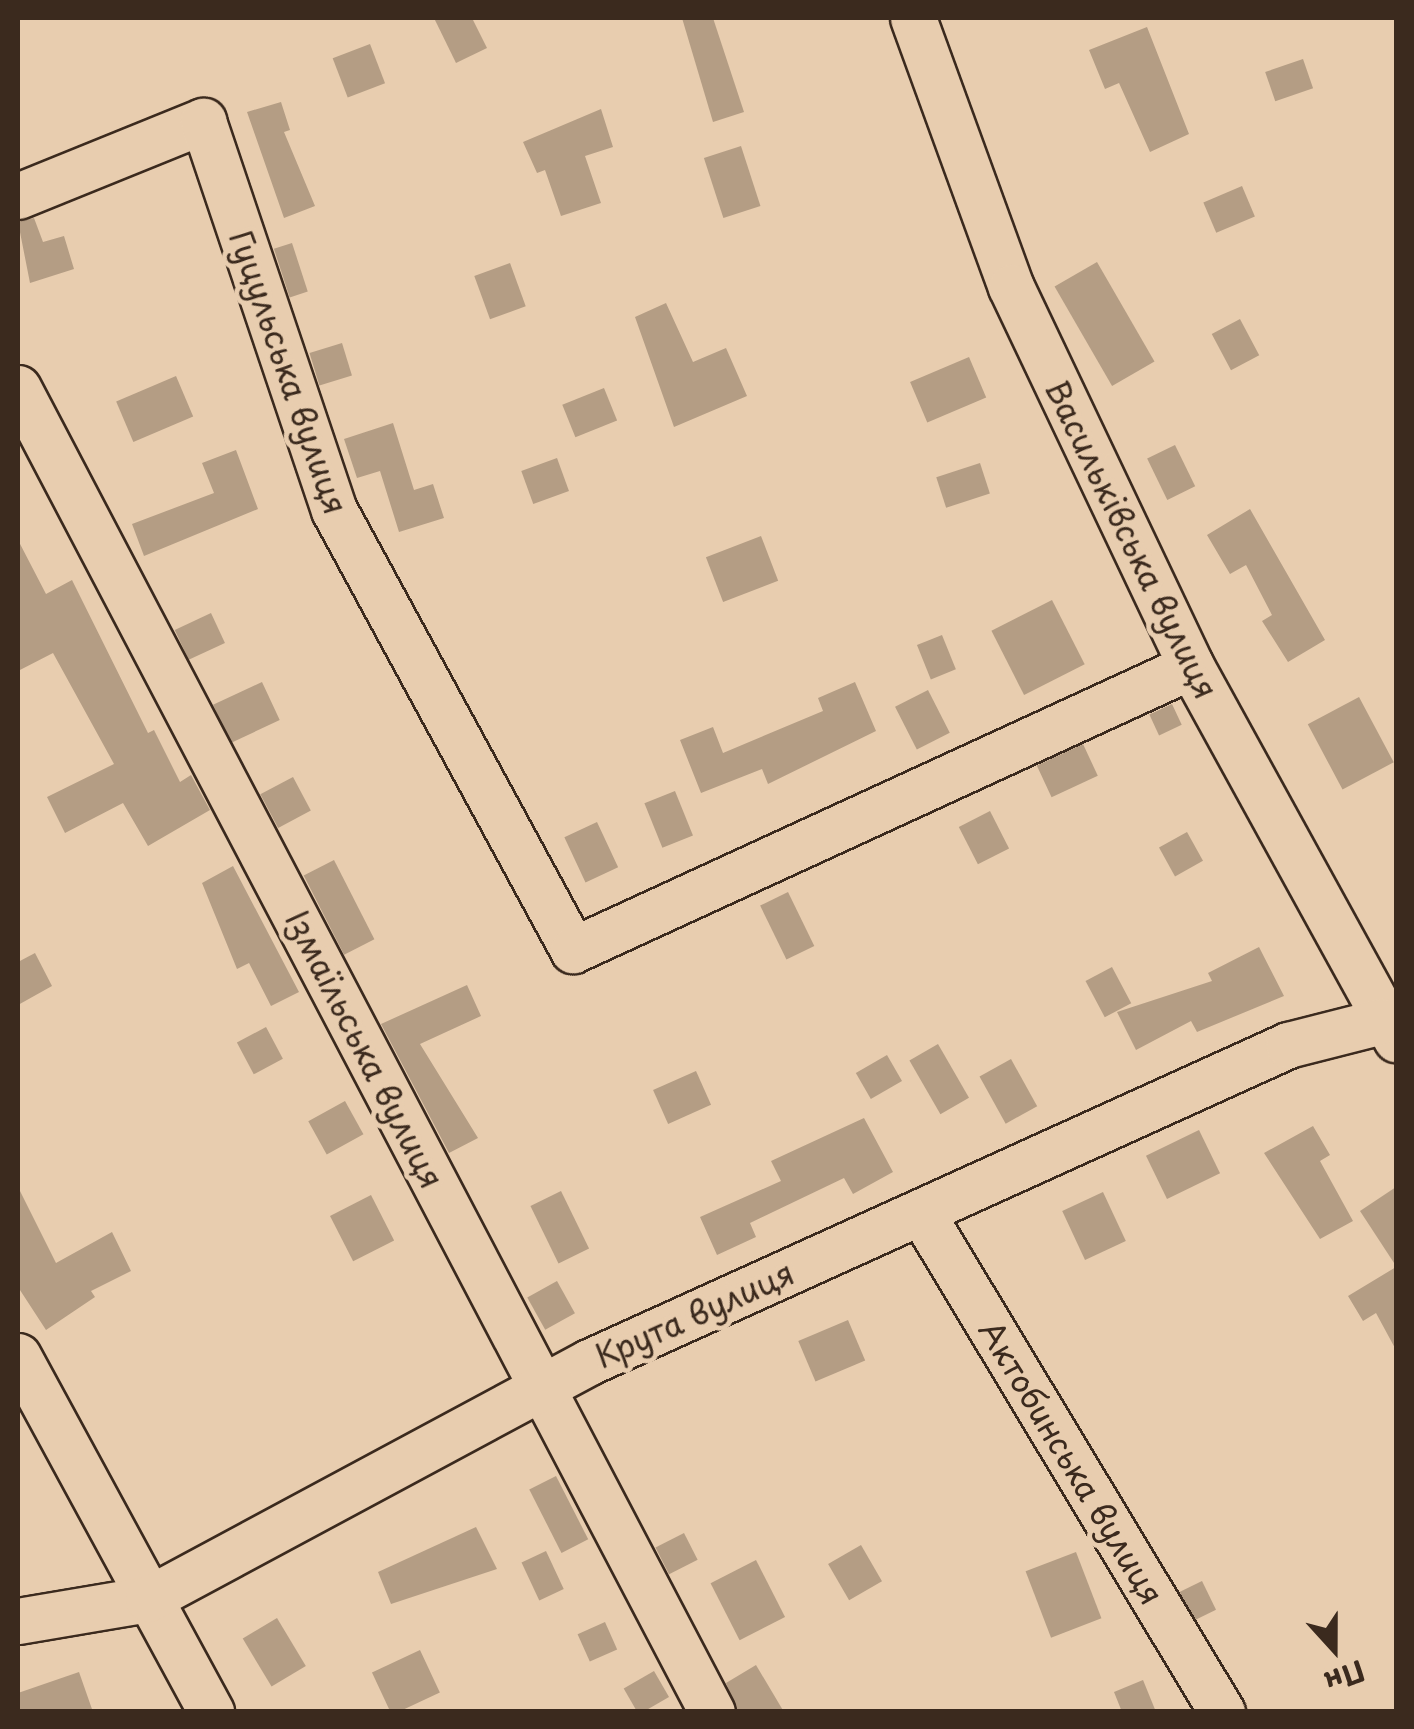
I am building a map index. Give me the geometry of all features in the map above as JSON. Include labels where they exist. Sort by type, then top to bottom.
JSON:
[{"type":"street","name":"Васильківська вулиця","points":[[914,18],[1011,286],[1191,666],[1389,1030]]},
{"type":"street","name":"Гуцульська вулиця","points":[[18,196],[203,121],[334,510],[573,950],[1191,666]]},
{"type":"street","name":"Ізмаїльська вулиця","points":[[18,388],[537,1389],[712,1712]]},
{"type":"street","name":"Крута вулиця","points":[[18,1621],[148,1599],[537,1389],[921,1212],[1288,1045],[1389,1030]]},
{"type":"street","name":"Актобинська вулиця","points":[[921,1212],[1222,1712]]},
{"type":"street","points":[[18,1356],[211,1712]]},
{"type":"building","points":[[434,18],[472,18],[487,48],[456,63]]},
{"type":"building","points":[[682,18],[713,18],[744,112],[713,122]]},
{"type":"building","points":[[1147,27],[1189,134],[1150,152],[1119,83],[1105,89],[1089,50]]},
{"type":"building","points":[[370,44],[385,83],[348,98],[333,58]]},
{"type":"building","points":[[1303,59],[1313,88],[1275,101],[1265,72]]},
{"type":"building","points":[[281,102],[290,130],[284,132],[315,206],[284,218],[247,112]]},
{"type":"building","points":[[601,109],[613,147],[585,156],[601,203],[561,216],[545,170],[537,173],[523,142]]},
{"type":"building","points":[[741,146],[760,206],[723,218],[704,158]]},
{"type":"building","points":[[1242,186],[1255,216],[1216,233],[1203,202]]},
{"type":"building","points":[[34,218],[43,242],[64,236],[74,269],[30,283],[18,222]]},
{"type":"building","points":[[292,243],[308,292],[290,297],[274,249]]},
{"type":"building","points":[[1097,262],[1154,362],[1112,386],[1055,287]]},
{"type":"building","points":[[510,263],[526,306],[490,319],[474,276]]},
{"type":"building","points":[[666,303],[693,362],[726,348],[747,396],[674,427],[635,317]]},
{"type":"building","points":[[1240,319],[1259,355],[1231,370],[1212,334]]},
{"type":"building","points":[[342,343],[352,376],[319,385],[309,353]]},
{"type":"building","points":[[969,357],[986,398],[927,423],[910,382]]},
{"type":"building","points":[[176,376],[193,417],[133,442],[116,401]]},
{"type":"building","points":[[604,388],[617,420],[575,437],[562,405]]},
{"type":"building","points":[[393,423],[414,490],[433,484],[444,518],[399,532],[380,471],[357,478],[344,439]]},
{"type":"building","points":[[1175,445],[1195,486],[1167,500],[1147,459]]},
{"type":"building","points":[[236,450],[258,509],[144,556],[132,524],[214,493],[202,463]]},
{"type":"building","points":[[557,458],[569,491],[533,504],[521,471]]},
{"type":"building","points":[[980,463],[990,493],[946,508],[936,477]]},
{"type":"building","points":[[1250,509],[1325,640],[1288,662],[1262,621],[1272,615],[1246,565],[1230,574],[1207,535]]},
{"type":"building","points":[[761,536],[778,581],[723,602],[706,557]]},
{"type":"building","points":[[18,540],[46,594],[72,580],[148,733],[154,730],[180,782],[191,775],[210,810],[148,846],[123,803],[65,833],[47,797],[114,764],[53,653],[18,671]]},
{"type":"building","points":[[1052,600],[1085,664],[1024,695],[991,631]]},
{"type":"building","points":[[211,613],[225,643],[189,660],[175,630]]},
{"type":"building","points":[[942,635],[956,669],[931,679],[917,645]]},
{"type":"building","points":[[262,682],[280,720],[231,743],[213,705]]},
{"type":"building","points":[[855,682],[876,731],[768,784],[762,769],[701,793],[680,740],[713,727],[723,753],[823,711],[818,698]]},
{"type":"building","points":[[928,690],[950,733],[917,750],[895,707]]},
{"type":"building","points":[[1359,697],[1394,762],[1343,790],[1308,724]]},
{"type":"building","points":[[1172,704],[1182,725],[1159,735],[1149,715]]},
{"type":"building","points":[[1083,744],[1098,776],[1052,797],[1037,766]]},
{"type":"building","points":[[293,777],[311,811],[278,828],[260,794]]},
{"type":"building","points":[[675,791],[693,836],[662,848],[644,803]]},
{"type":"building","points":[[990,811],[1009,848],[978,864],[959,827]]},
{"type":"building","points":[[597,822],[618,867],[586,883],[564,837]]},
{"type":"building","points":[[1187,832],[1203,861],[1175,876],[1159,848]]},
{"type":"building","points":[[334,860],[374,939],[344,955],[304,875]]},
{"type":"building","points":[[233,866],[299,992],[271,1006],[249,963],[237,969],[202,883]]},
{"type":"building","points":[[788,892],[814,946],[786,960],[760,906]]},
{"type":"building","points":[[1259,947],[1284,996],[1197,1032],[1191,1021],[1136,1050],[1117,1012],[1212,981],[1208,973]]},
{"type":"building","points":[[35,953],[52,986],[18,1005],[18,962]]},
{"type":"building","points":[[1112,967],[1131,1003],[1105,1017],[1086,981]]},
{"type":"building","points":[[467,985],[481,1016],[420,1044],[478,1138],[449,1153],[381,1024]]},
{"type":"building","points":[[266,1027],[283,1059],[254,1074],[237,1042]]},
{"type":"building","points":[[938,1044],[969,1098],[940,1114],[909,1060]]},
{"type":"building","points":[[887,1055],[902,1081],[871,1099],[856,1073]]},
{"type":"building","points":[[1011,1059],[1037,1106],[1006,1124],[980,1076]]},
{"type":"building","points":[[696,1071],[711,1105],[668,1124],[653,1090]]},
{"type":"building","points":[[345,1101],[363,1134],[327,1155],[308,1121]]},
{"type":"building","points":[[864,1118],[893,1172],[853,1194],[844,1178],[750,1223],[756,1237],[717,1255],[700,1217],[781,1181],[771,1161]]},
{"type":"building","points":[[1313,1126],[1330,1155],[1320,1161],[1353,1221],[1320,1239],[1264,1153]]},
{"type":"building","points":[[1199,1130],[1220,1173],[1167,1199],[1146,1156]]},
{"type":"building","points":[[18,1187],[56,1263],[112,1232],[131,1271],[91,1291],[95,1297],[46,1330],[18,1287]]},
{"type":"building","points":[[1396,1187],[1396,1266],[1360,1211]]},
{"type":"building","points":[[561,1191],[589,1249],[558,1263],[530,1206]]},
{"type":"building","points":[[1103,1192],[1126,1241],[1085,1260],[1062,1211]]},
{"type":"building","points":[[371,1195],[394,1240],[353,1261],[330,1216]]},
{"type":"building","points":[[1396,1267],[1396,1350],[1376,1313],[1363,1321],[1348,1296]]},
{"type":"building","points":[[557,1281],[575,1313],[545,1330],[527,1297]]},
{"type":"building","points":[[848,1320],[865,1361],[815,1382],[798,1341]]},
{"type":"building","points":[[556,1476],[588,1539],[562,1553],[529,1490]]},
{"type":"building","points":[[476,1527],[497,1569],[391,1604],[378,1572]]},
{"type":"building","points":[[684,1533],[698,1560],[669,1574],[655,1548]]},
{"type":"building","points":[[861,1545],[882,1581],[849,1600],[828,1564]]},
{"type":"building","points":[[546,1551],[564,1589],[539,1600],[522,1562]]},
{"type":"building","points":[[1076,1552],[1101,1618],[1051,1638],[1026,1571]]},
{"type":"building","points":[[756,1560],[785,1617],[740,1640],[711,1583]]},
{"type":"building","points":[[1202,1581],[1216,1610],[1194,1621],[1180,1592]]},
{"type":"building","points":[[277,1618],[306,1666],[272,1687],[243,1639]]},
{"type":"building","points":[[605,1622],[617,1649],[590,1662],[578,1634]]},
{"type":"building","points":[[420,1650],[440,1693],[390,1712],[372,1672]]},
{"type":"building","points":[[756,1665],[784,1712],[738,1712],[726,1683]]},
{"type":"building","points":[[654,1671],[669,1697],[637,1712],[624,1688]]},
{"type":"building","points":[[79,1672],[93,1712],[18,1712],[18,1693]]},
{"type":"building","points":[[1143,1680],[1156,1712],[1122,1712],[1114,1692]]}]
